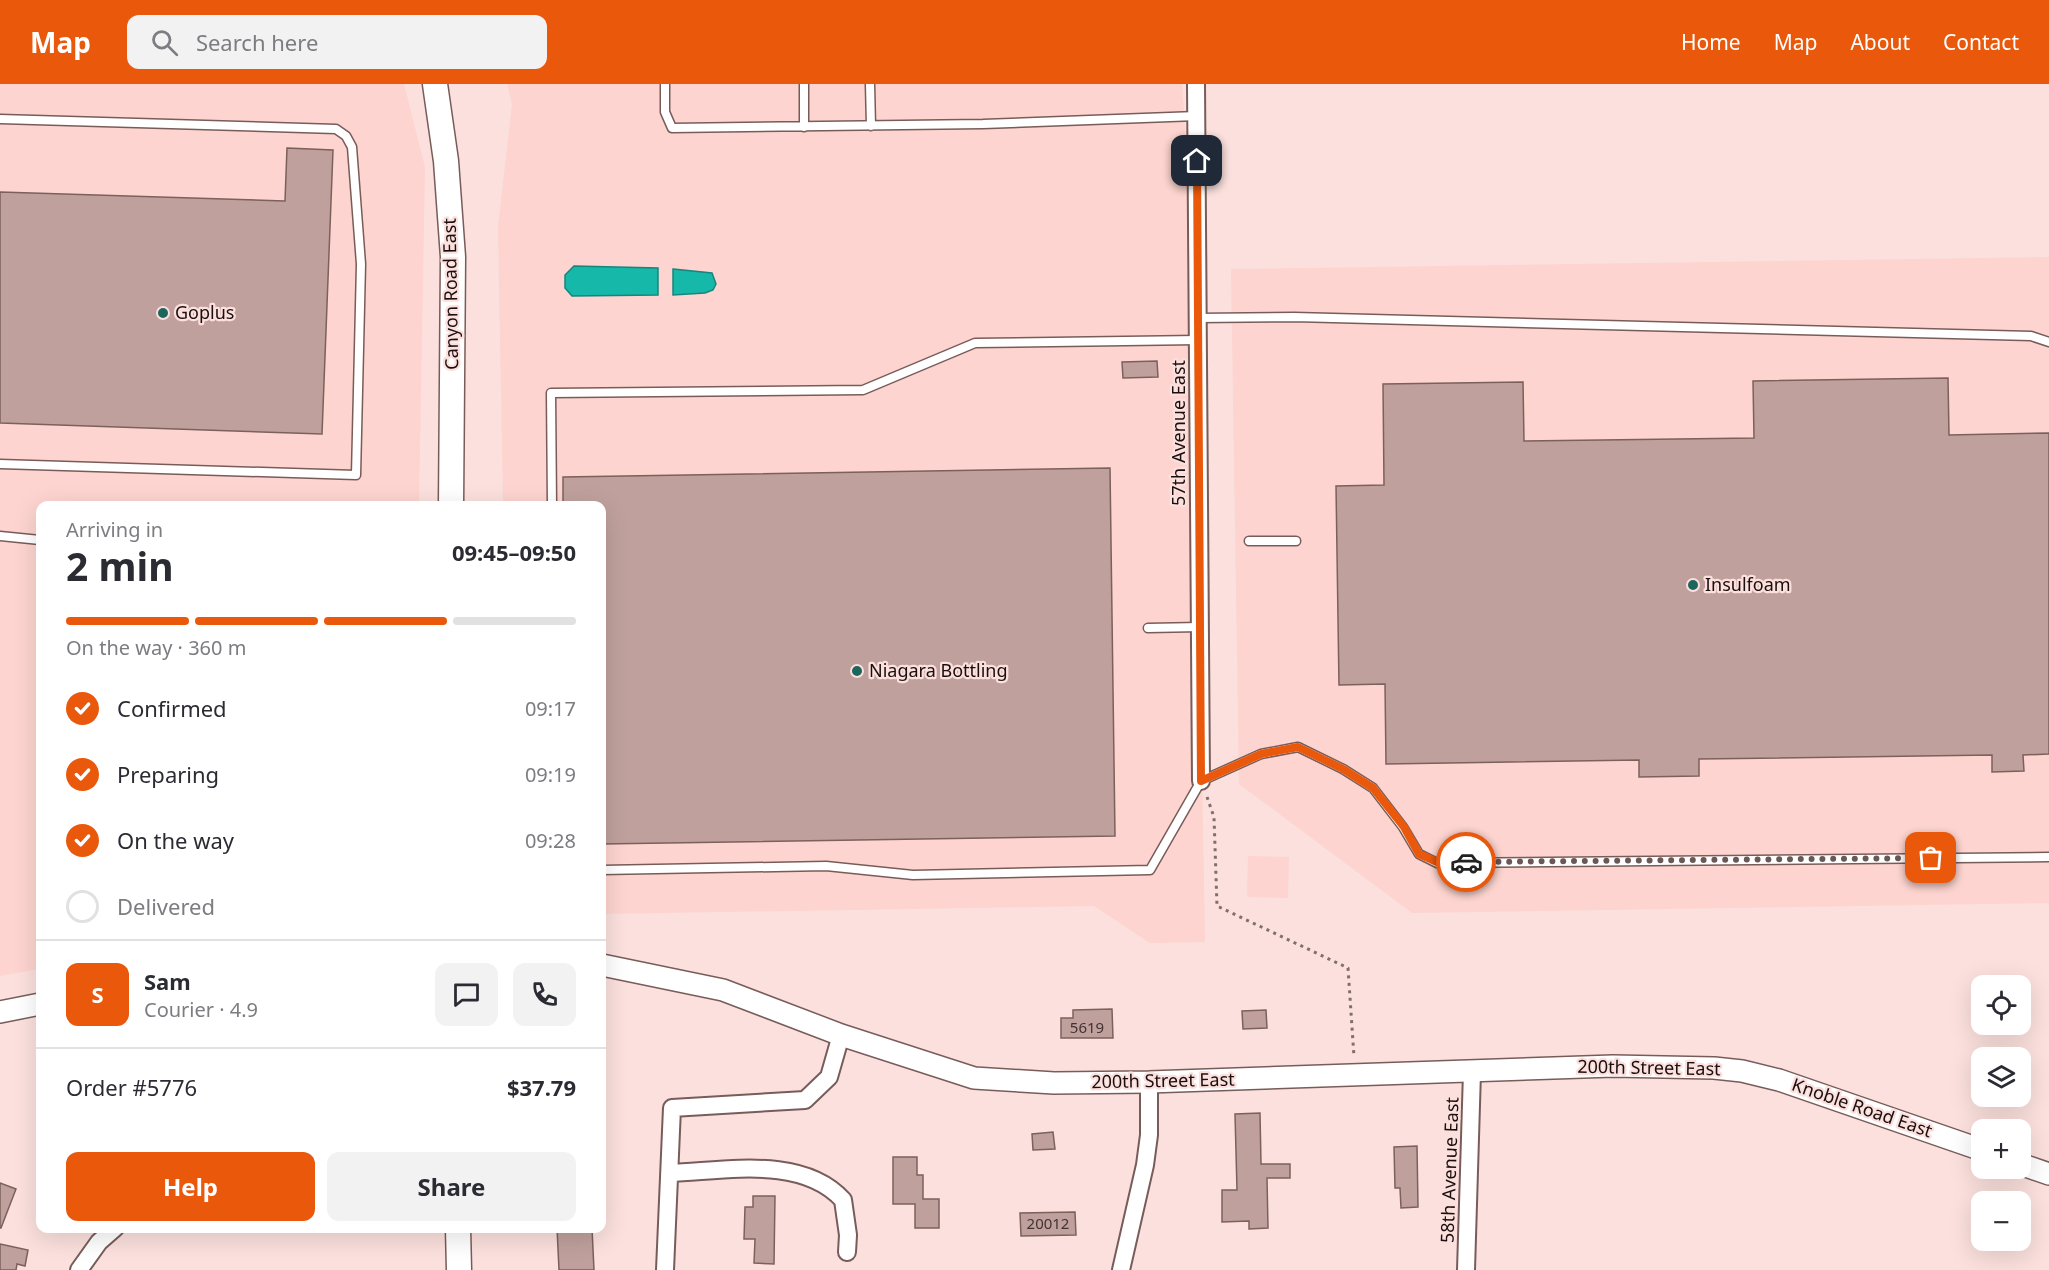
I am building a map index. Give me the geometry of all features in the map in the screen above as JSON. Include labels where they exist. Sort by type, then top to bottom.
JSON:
[{"type":"main road","name":"Canyon Road East","points":[[435,84],[446,161],[453,257],[451,501]]},
{"type":"main road","points":[[458,1233],[459,1270]]},
{"type":"street","name":"57th Avenue East","points":[[1196,84],[1201,781]]},
{"type":"street","name":"200th Street East","points":[[606,965],[723,990],[841,1035],[974,1078],[1054,1083],[1149,1082],[1654,1065],[1742,1071]]},
{"type":"street","points":[[0,1012],[36,1005]]},
{"type":"street","points":[[665,1270],[672,1108],[805,1100],[829,1077],[841,1035]]},
{"type":"street","name":"Knoble Road East","points":[[1742,1071],[1819,1092],[1971,1146]]},
{"type":"street","name":"58th Avenue East","points":[[1466,1270],[1472,1072]]},
{"type":"street","points":[[1121,1270],[1145,1165],[1149,1135],[1149,1082]]},
{"type":"street","points":[[2031,1168],[2049,1174]]},
{"type":"street","points":[[670,1173],[785,1170],[810,1176],[830,1188],[843,1200],[848,1235],[847,1252]]},
{"type":"street","points":[[79,1270],[99,1242],[109,1233]]},
{"type":"lane","points":[[665,84],[665,112],[672,128],[871,126],[1197,116]]},
{"type":"lane","points":[[804,84],[804,127]]},
{"type":"lane","points":[[870,84],[871,126]]},
{"type":"lane","points":[[0,119],[336,129],[346,136],[352,147],[361,264],[356,475],[0,464]]},
{"type":"lane","points":[[1198,318],[1294,317],[2031,336],[2049,342]]},
{"type":"lane","points":[[552,501],[551,393],[863,390],[975,343],[1198,340]]},
{"type":"lane","points":[[0,536],[36,540]]},
{"type":"lane","points":[[1249,541],[1296,541]]},
{"type":"lane","points":[[1148,628],[1200,627]]},
{"type":"lane","points":[[606,870],[826,866],[913,874],[1150,870],[1201,781],[1261,754],[1298,747],[1343,769],[1373,788],[1404,827],[1419,854],[1437,862],[2049,857]]},
{"type":"path","points":[[1201,781],[1214,817],[1217,906],[1348,968],[1355,1076]]},
{"type":"shaded area","points":[[0,84],[404,84],[425,167],[419,501],[36,501],[36,970],[0,976]]},
{"type":"shaded area","points":[[507,84],[1182,84],[1193,244],[1205,942],[1150,943],[1094,906],[606,914],[606,501],[503,501],[498,226],[512,104]]},
{"type":"shaded area","points":[[2049,257],[2049,903],[1412,913],[1239,784],[1231,269]]},
{"type":"shaded area","points":[[1248,856],[1289,857],[1288,898],[1247,897]]},
{"type":"water","points":[[574,266],[658,268],[658,295],[572,296],[565,288],[565,275]]},
{"type":"water","points":[[673,269],[712,273],[716,284],[713,290],[705,293],[673,295]]},
{"type":"building","name":"Goplus","points":[[287,148],[333,150],[322,434],[0,423],[0,192],[285,201]]},
{"type":"building","points":[[1157,361],[1158,377],[1123,378],[1122,362]]},
{"type":"building","name":"Insulfoam","points":[[1948,378],[1949,435],[2049,433],[2049,754],[2023,755],[2024,771],[1992,772],[1992,755],[1699,759],[1699,776],[1639,777],[1639,760],[1386,764],[1385,684],[1339,685],[1336,486],[1384,485],[1383,384],[1523,382],[1524,441],[1754,438],[1753,381]]},
{"type":"building","name":"Niagara Bottling","points":[[1110,468],[1115,836],[606,844],[606,501],[563,501],[563,477]]},
{"type":"building","points":[[1112,1009],[1113,1038],[1061,1038],[1061,1018],[1073,1018],[1073,1010]]},
{"type":"building","points":[[1266,1010],[1267,1028],[1243,1029],[1242,1011]]},
{"type":"building","points":[[1260,1113],[1261,1164],[1290,1164],[1290,1178],[1267,1178],[1268,1228],[1249,1229],[1249,1221],[1222,1222],[1222,1190],[1237,1190],[1235,1114]]},
{"type":"building","points":[[1053,1132],[1055,1149],[1033,1150],[1032,1134]]},
{"type":"building","points":[[1417,1146],[1418,1207],[1401,1208],[1400,1188],[1395,1188],[1394,1147]]},
{"type":"building","points":[[893,1157],[917,1157],[917,1175],[923,1175],[923,1199],[939,1199],[939,1228],[915,1228],[915,1204],[893,1204]]},
{"type":"building","points":[[0,1183],[16,1189],[1,1228],[0,1228]]},
{"type":"building","points":[[753,1196],[775,1196],[774,1264],[754,1263],[755,1239],[744,1239],[745,1207],[753,1207]]},
{"type":"building","points":[[1075,1212],[1076,1235],[1021,1236],[1020,1213]]},
{"type":"building","points":[[557,1233],[592,1233],[594,1270],[559,1270]]},
{"type":"building","points":[[0,1244],[28,1250],[25,1266],[17,1264],[16,1270],[0,1270]]},
{"type":"way so far","points":[[1466,862],[1931,858]]},
{"type":"place","name":"Goplus","points":[[163,313]]},
{"type":"place","name":"Insulfoam","points":[[1693,585]]},
{"type":"place","name":"Niagara Bottling","points":[[857,671]]},
{"type":"route","points":[[1197,161],[1201,781],[1261,754],[1298,747],[1343,769],[1373,788],[1404,827],[1419,854],[1437,862],[1466,862]]}]
